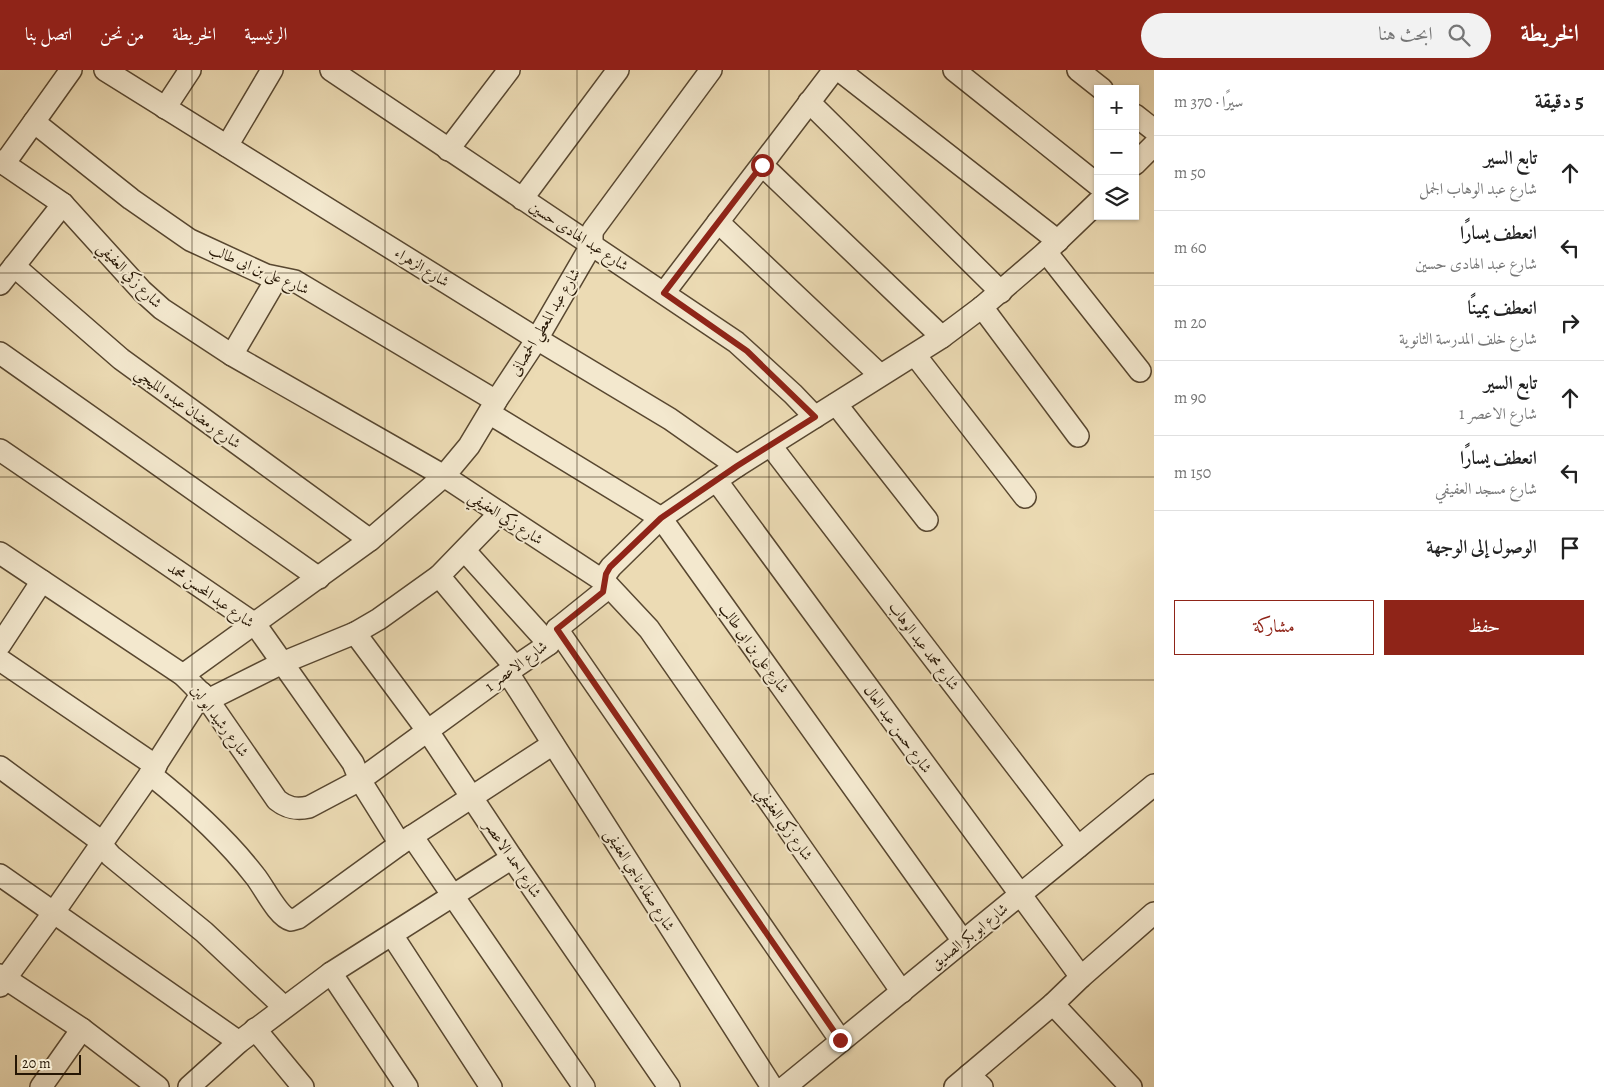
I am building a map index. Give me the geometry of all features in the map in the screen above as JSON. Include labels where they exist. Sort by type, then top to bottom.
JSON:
[{"type":"street","points":[[2,162],[72,70]]},
{"type":"street","name":"شارع الزهراء","points":[[106,70],[537,339],[670,419],[737,466]]},
{"type":"street","points":[[165,108],[190,70]]},
{"type":"street","points":[[227,146],[272,70]]},
{"type":"street","name":"شارع عبد الهادى حسين","points":[[331,70],[448,150],[592,244],[747,351],[815,417]]},
{"type":"street","points":[[448,150],[509,70]]},
{"type":"street","points":[[522,199],[618,70]]},
{"type":"street","name":"شارع عبد المعطي الحمصانى","points":[[183,675],[370,540],[444,476],[469,446],[492,407],[537,339],[592,244],[593,230],[711,70]]},
{"type":"street","points":[[664,293],[834,70]]},
{"type":"street","points":[[839,70],[1052,246],[1140,371]]},
{"type":"street","points":[[954,70],[1094,181]]},
{"type":"street","points":[[810,102],[1001,292]]},
{"type":"street","points":[[1139,118],[1154,130]]},
{"type":"street","name":"شارع على بن ابى طالب","points":[[34,122],[131,199],[190,240],[266,275],[287,278],[303,285],[661,518],[964,941]]},
{"type":"street","points":[[1139,160],[1154,145]]},
{"type":"street","name":"شارع زكي العفيفي","points":[[2,162],[63,204],[142,291],[162,309],[232,356],[444,476],[605,582],[648,629],[902,992]]},
{"type":"street","points":[[762,165],[942,337]]},
{"type":"street","points":[[0,284],[63,204]]},
{"type":"street","name":"شارع الاعصر 1","points":[[360,780],[511,670],[553,637],[603,592],[606,574],[610,567],[661,518],[737,466],[942,337],[1001,292],[1094,206]]},
{"type":"street","points":[[718,222],[880,375]]},
{"type":"street","name":"شارع رمضان عبده المليجي","points":[[14,266],[121,359],[370,540]]},
{"type":"street","points":[[232,356],[277,278]]},
{"type":"street","points":[[982,307],[1078,436]]},
{"type":"street","points":[[0,353],[319,578]]},
{"type":"street","points":[[915,355],[1025,496]]},
{"type":"street","points":[[836,404],[927,520]]},
{"type":"street","name":"شارع محمد عبد الوهاب","points":[[771,446],[1078,847]]},
{"type":"street","name":"شارع عبد المحسن محمد","points":[[0,450],[255,624],[353,763],[360,780],[406,840],[453,896],[584,1087]]},
{"type":"street","name":"شارع حسن عبد العال","points":[[716,480],[1081,977]]},
{"type":"street","points":[[158,1087],[82,1029],[2,980],[54,912],[205,696],[354,633],[400,606],[439,576],[500,513]]},
{"type":"street","points":[[465,551],[553,637],[840,1040]]},
{"type":"street","name":"شارع رشيد ابو لبن","points":[[0,553],[183,675],[205,696],[277,800],[284,806],[300,809],[309,807],[360,780]]},
{"type":"street","name":"شارع صفاء ناجي العفيفى","points":[[439,576],[511,670],[554,744],[772,1087]]},
{"type":"street","points":[[0,645],[42,581]]},
{"type":"street","name":"شارع احمد الاعصر","points":[[354,633],[427,730],[669,1087]]},
{"type":"street","points":[[0,660],[153,770],[223,838],[254,875],[285,917],[292,920],[298,918],[406,840],[554,744]]},
{"type":"street","points":[[0,768],[102,842],[104,848],[111,856],[204,932],[284,1007]]},
{"type":"street","name":"شارع ابو بكر الصديق","points":[[785,1087],[840,1040],[902,992],[1154,785]]},
{"type":"street","points":[[189,1087],[247,1035],[331,973],[512,858]]},
{"type":"street","points":[[0,875],[54,912],[247,1035],[303,1087]]},
{"type":"street","points":[[969,1083],[1081,977],[1154,913]]},
{"type":"street","points":[[392,935],[491,1087]]},
{"type":"street","points":[[331,973],[407,1087]]},
{"type":"street","points":[[1054,1004],[1131,1087]]},
{"type":"street","points":[[41,1087],[82,1029]]},
{"type":"route","points":[[762,165],[664,293],[747,351],[815,417],[737,466],[661,518],[610,567],[606,574],[603,592],[557,629],[840,1040]]}]
